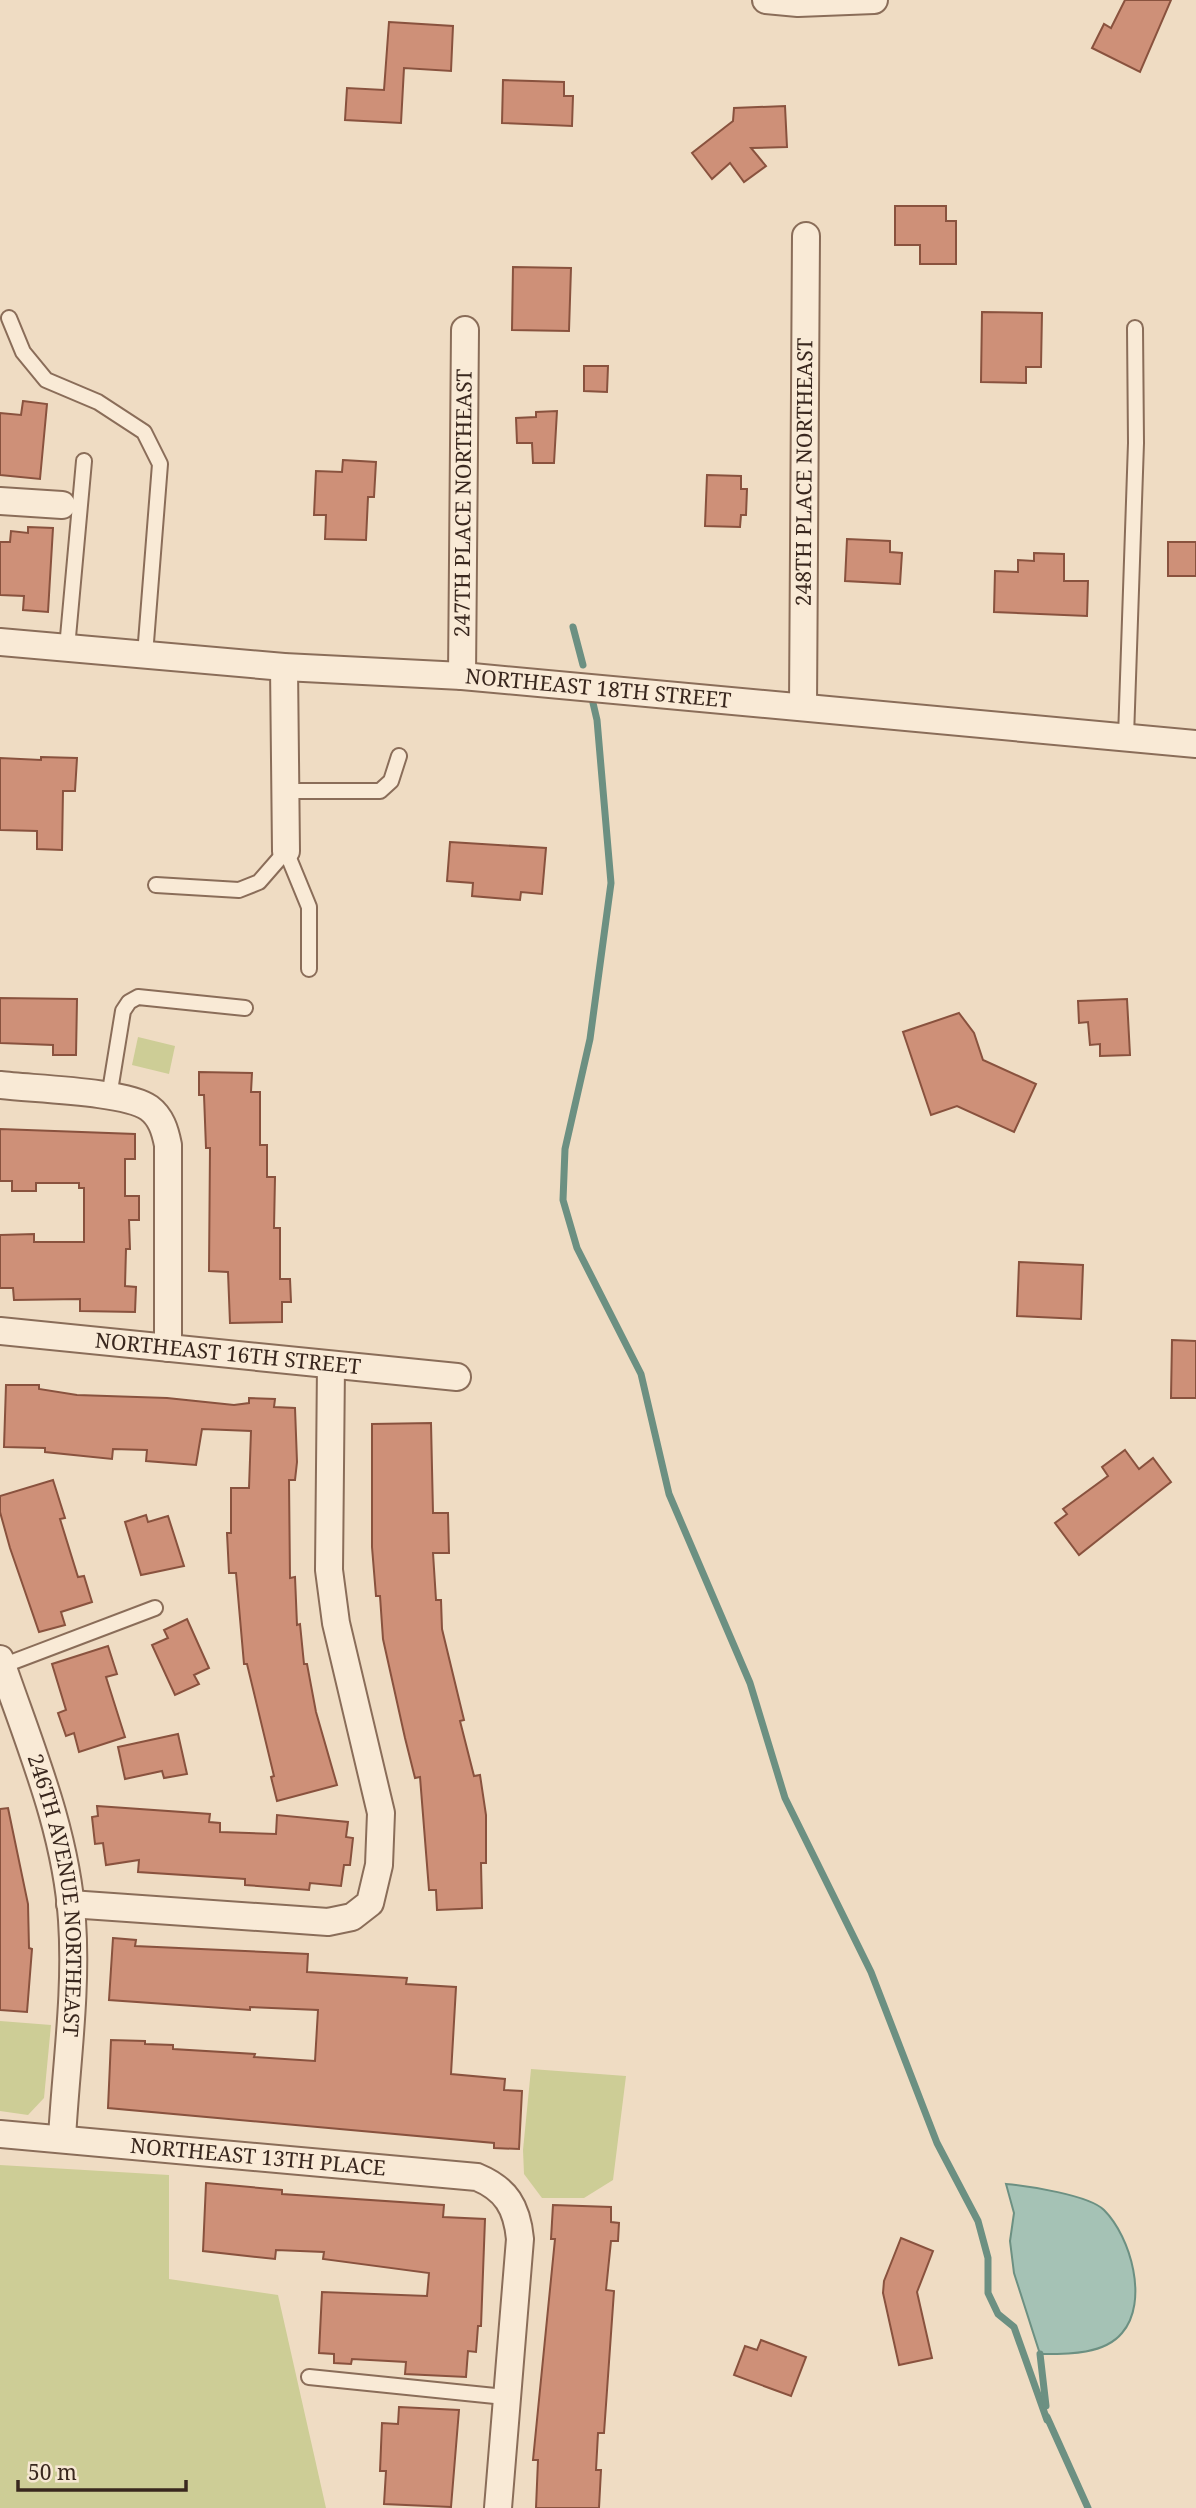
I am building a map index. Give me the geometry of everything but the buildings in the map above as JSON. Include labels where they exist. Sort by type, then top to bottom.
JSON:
[{"type":"street","points":[[766,0],[798,3],[874,0]]},
{"type":"street","name":"248TH PLACE NORTHEAST","points":[[803,706],[806,236]]},
{"type":"street","name":"247TH PLACE NORTHEAST","points":[[462,676],[465,330]]},
{"type":"street","points":[[0,501],[62,505]]},
{"type":"street","name":"NORTHEAST 18TH STREET","points":[[0,642],[285,667],[462,676],[1196,744]]},
{"type":"street","points":[[285,667],[286,850]]},
{"type":"street","points":[[0,1085],[134,1100],[157,1116],[165,1128],[168,1144],[168,1348]]},
{"type":"street","name":"NORTHEAST 16TH STREET","points":[[0,1331],[457,1377]]},
{"type":"street","points":[[70,1904],[328,1922],[352,1917],[370,1903],[379,1865],[381,1813],[336,1623],[328,1570],[331,1365]]},
{"type":"street","name":"246TH AVENUE NORTHEAST","points":[[1,1662],[54,1815],[70,1904],[73,1962],[62,2138]]},
{"type":"street","name":"NORTHEAST 13TH PLACE","points":[[0,2134],[477,2177],[497,2185],[508,2197],[515,2211],[520,2239],[505,2397]]},
{"type":"street","points":[[498,2508],[505,2397]]},
{"type":"lane","points":[[9,318],[23,352],[46,380],[98,402],[144,432],[160,464],[145,655]]},
{"type":"lane","points":[[1126,737],[1136,443],[1135,328]]},
{"type":"lane","points":[[67,648],[84,461]]},
{"type":"lane","points":[[285,791],[380,791],[391,781],[399,756]]},
{"type":"lane","points":[[156,885],[239,890],[259,882],[286,850],[309,907],[309,968]]},
{"type":"lane","points":[[109,1097],[123,1011],[133,999],[138,997],[245,1008]]},
{"type":"lane","points":[[1,1662],[155,1608]]},
{"type":"lane","points":[[309,2377],[505,2397]]},
{"type":"green space","points":[[138,1037],[175,1046],[169,1074],[132,1065]]},
{"type":"green space","points":[[0,2021],[51,2025],[44,2098],[28,2115],[0,2111]]},
{"type":"green space","points":[[531,2069],[626,2076],[613,2180],[584,2198],[542,2198],[524,2174],[523,2150]]},
{"type":"green space","points":[[0,2165],[169,2175],[169,2279],[278,2295],[326,2508],[0,2508]]},
{"type":"shaded area","points":[[1006,2184],[1058,2192],[1085,2200],[1104,2210],[1114,2222],[1129,2253],[1135,2288],[1134,2304],[1130,2320],[1122,2333],[1105,2346],[1084,2352],[1040,2354],[1014,2273],[1010,2241],[1014,2213]]},
{"type":"waterway","points":[[573,627],[583,665]]},
{"type":"waterway","points":[[593,703],[597,720],[611,883],[590,1039],[565,1149],[563,1200],[577,1248],[641,1374],[669,1494],[750,1683],[785,1798],[871,1972],[937,2143],[978,2221],[988,2258],[988,2293],[998,2314],[1014,2327],[1047,2420]]},
{"type":"waterway","points":[[1040,2354],[1046,2406]]},
{"type":"waterway","points":[[1047,2417],[1088,2508]]}]
